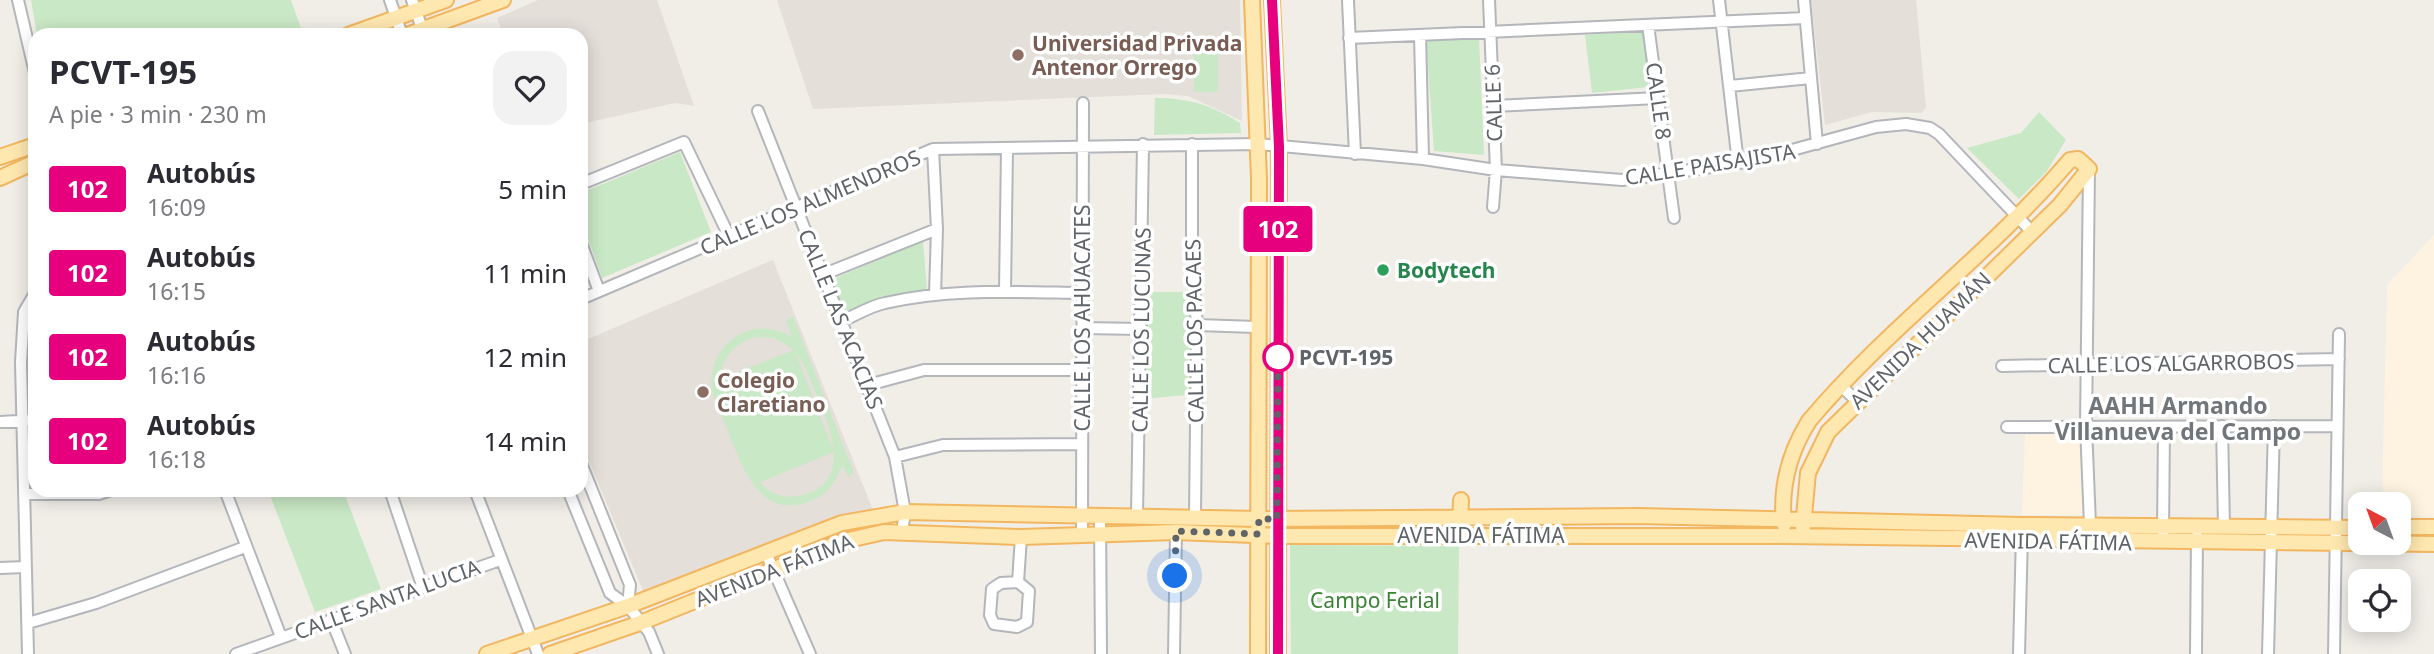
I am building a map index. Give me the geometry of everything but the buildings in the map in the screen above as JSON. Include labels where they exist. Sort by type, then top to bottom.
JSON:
[{"type":"main road","points":[[368,28],[396,18],[414,6],[446,0]]},
{"type":"main road","points":[[433,28],[503,0]]},
{"type":"main road","points":[[1252,0],[1259,179],[1256,327],[1258,654]]},
{"type":"main road","points":[[1272,0],[1279,147],[1278,654]]},
{"type":"main road","points":[[0,157],[28,147]]},
{"type":"main road","name":"AVENIDA HUAMÁN","points":[[1784,536],[1783,493],[1796,442],[1809,421],[1841,386],[2017,217],[2073,158],[2089,169],[2060,205],[1828,432],[1816,450],[1808,473],[1803,537]]},
{"type":"main road","points":[[0,178],[28,165]]},
{"type":"main road","points":[[1259,179],[1264,184],[1265,210],[1279,215]]},
{"type":"main road","points":[[1258,243],[1269,237],[1278,246]]},
{"type":"main road","points":[[1258,461],[1263,467],[1271,467],[1277,462]]},
{"type":"main road","points":[[1459,536],[1461,500]]},
{"type":"main road","name":"AVENIDA FÁTIMA","points":[[487,654],[628,606],[842,523],[905,512],[1195,517],[1258,527],[1278,536],[1784,536],[2163,543],[2434,544]]},
{"type":"main road","points":[[1637,535],[1638,516]]},
{"type":"main road","name":"AVENIDA FÁTIMA","points":[[550,654],[640,623],[844,541],[884,532],[1021,537],[1258,527],[1277,519],[1638,516],[2021,525],[2348,528]]},
{"type":"main road","points":[[1901,539],[1902,521]]},
{"type":"main road","points":[[2412,527],[2434,527]]},
{"type":"street","points":[[18,0],[28,43]]},
{"type":"street","points":[[390,0],[401,28]]},
{"type":"street","points":[[1348,0],[1354,154]]},
{"type":"street","name":"CALLE 6","points":[[1489,0],[1496,170],[1493,207]]},
{"type":"street","points":[[1719,0],[1738,163]]},
{"type":"street","points":[[1804,0],[1817,144]]},
{"type":"street","points":[[414,6],[422,28]]},
{"type":"street","points":[[1349,38],[1805,18]]},
{"type":"street","name":"CALLE 8","points":[[1648,25],[1674,218]]},
{"type":"street","points":[[1420,35],[1423,159]]},
{"type":"street","points":[[1730,86],[1811,78]]},
{"type":"street","points":[[1493,106],[1658,98]]},
{"type":"street","name":"CALLE LOS AHUACATES","points":[[1082,533],[1083,103]]},
{"type":"street","name":"CALLE LAS ACACIAS","points":[[758,111],[839,322],[868,385],[895,457],[905,512],[902,532]]},
{"type":"street","name":"CALLE PAISAJISTA","points":[[1258,144],[1423,159],[1496,170],[1622,180],[1738,163],[1876,127],[1906,124],[1930,128],[2032,232]]},
{"type":"street","points":[[588,181],[684,142],[729,236]]},
{"type":"street","name":"CALLE LOS LUCUNAS","points":[[1137,515],[1143,144]]},
{"type":"street","name":"CALLE LOS ALMENDROS","points":[[588,296],[933,149],[1258,144]]},
{"type":"street","name":"CALLE LOS PACAES","points":[[1192,145],[1192,266],[1197,325],[1195,517]]},
{"type":"street","points":[[1005,292],[1007,148]]},
{"type":"street","points":[[933,149],[937,229],[935,295]]},
{"type":"street","points":[[2089,169],[2086,426],[2090,526]]},
{"type":"street","points":[[822,275],[937,229]]},
{"type":"street","points":[[588,262],[599,291]]},
{"type":"street","points":[[839,322],[882,303],[935,295],[1082,293]]},
{"type":"street","points":[[28,305],[24,312],[21,362],[28,408]]},
{"type":"street","points":[[1197,325],[1256,327]]},
{"type":"street","points":[[1082,328],[1142,329]]},
{"type":"street","points":[[2334,654],[2339,334]]},
{"type":"street","name":"CALLE LOS ALGARROBOS","points":[[2003,366],[2339,359]]},
{"type":"street","points":[[868,385],[924,370],[1081,370]]},
{"type":"street","points":[[1841,386],[1857,401]]},
{"type":"street","points":[[0,422],[28,421]]},
{"type":"street","points":[[2222,426],[2224,527]]},
{"type":"street","points":[[2268,654],[2274,426]]},
{"type":"street","points":[[2007,427],[2337,426]]},
{"type":"street","points":[[2163,543],[2164,427]]},
{"type":"street","points":[[895,457],[943,445],[1082,444]]},
{"type":"street","points":[[28,445],[24,494],[28,654]]},
{"type":"street","points":[[588,480],[630,585],[628,606]]},
{"type":"street","points":[[227,497],[244,547],[281,637]]},
{"type":"street","points":[[392,497],[422,585]]},
{"type":"street","points":[[478,497],[529,638],[538,654]]},
{"type":"street","points":[[571,497],[610,593],[628,606],[649,632],[658,654]]},
{"type":"street","points":[[1100,516],[1101,654]]},
{"type":"street","points":[[2019,654],[2021,525]]},
{"type":"street","points":[[2196,654],[2197,526]]},
{"type":"street","points":[[1174,654],[1176,531]]},
{"type":"street","points":[[1018,582],[1021,537]]},
{"type":"street","points":[[28,623],[96,603],[244,547]]},
{"type":"street","points":[[766,553],[810,654]]},
{"type":"street","name":"CALLE SANTA LUCIA","points":[[236,654],[422,585],[500,560]]},
{"type":"street","points":[[0,568],[24,567]]},
{"type":"street","points":[[1018,582],[1029,591],[1027,622],[1017,627],[997,626],[990,618],[992,590],[1001,583],[1018,582]]},
{"type":"street","points":[[331,619],[345,654]]},
{"type":"shaded area","points":[[538,0],[657,0],[694,106],[675,103],[588,122],[588,28],[501,28],[497,18]]},
{"type":"shaded area","name":"Universidad Privada Antenor Orrego","points":[[777,0],[1240,0],[1242,121],[1188,96],[1164,94],[813,109]]},
{"type":"shaded area","points":[[1811,0],[1916,0],[1926,108],[1921,113],[1872,112],[1825,125]]},
{"type":"shaded area","points":[[2434,235],[2434,517],[2412,516],[2412,492],[2382,492],[2387,285]]},
{"type":"shaded area","name":"Colegio Claretiano","points":[[773,260],[873,510],[644,593],[588,459],[588,339]]},
{"type":"shaded area","points":[[2083,433],[2085,515],[2022,515],[2025,435]]},
{"type":"green space","points":[[31,0],[291,0],[301,28],[36,28]]},
{"type":"green space","points":[[1645,31],[1649,87],[1592,93],[1585,35]]},
{"type":"green space","points":[[1479,38],[1484,155],[1434,151],[1426,40]]},
{"type":"green space","points":[[1194,44],[1218,44],[1218,92],[1194,92]]},
{"type":"green space","points":[[1155,98],[1179,99],[1209,107],[1240,123],[1241,133],[1154,135]]},
{"type":"green space","points":[[2039,112],[2066,140],[2047,171],[2019,199],[1967,148],[2021,133]]},
{"type":"green space","points":[[680,152],[711,232],[602,278],[588,239],[588,190]]},
{"type":"green space","points":[[923,241],[927,290],[886,296],[843,314],[831,280]]},
{"type":"green space","points":[[1144,292],[1191,292],[1187,395],[1143,399]]},
{"type":"green space","points":[[793,317],[854,473],[848,477],[842,465],[837,478],[825,492],[808,502],[790,505],[776,503],[763,495],[753,484],[718,408],[711,382],[717,358],[732,340],[744,332],[758,329],[771,329],[792,337],[786,320]],"holes":[[[775,338],[794,350],[720,379],[727,357],[749,339]],[[795,351],[803,363],[826,418],[832,448]],[[833,452],[830,475],[818,488],[798,496],[777,494],[760,482]]]},
{"type":"green space","points":[[28,336],[28,390],[23,357]]},
{"type":"green space","points":[[271,497],[346,497],[381,589],[315,612]]},
{"type":"green space","name":"Campo Ferial","points":[[1290,545],[1459,546],[1458,654],[1291,654]]},
{"type":"bus line","name":"102","points":[[1272,0],[1279,147],[1278,654]]},
{"type":"place","name":"Universidad Privada Antenor Orrego","points":[[1018,55]]},
{"type":"place","name":"Bodytech","points":[[1383,270]]},
{"type":"place","name":"PCVT-195","points":[[1278,357]]},
{"type":"place","name":"Colegio Claretiano","points":[[703,392]]},
{"type":"district","name":"AAHH Armando Villanueva del Campo","points":[[2178,418]]},
{"type":"route","points":[[1175,576],[1176,531],[1258,534],[1259,519],[1277,519],[1278,352],[1278,357]]}]
